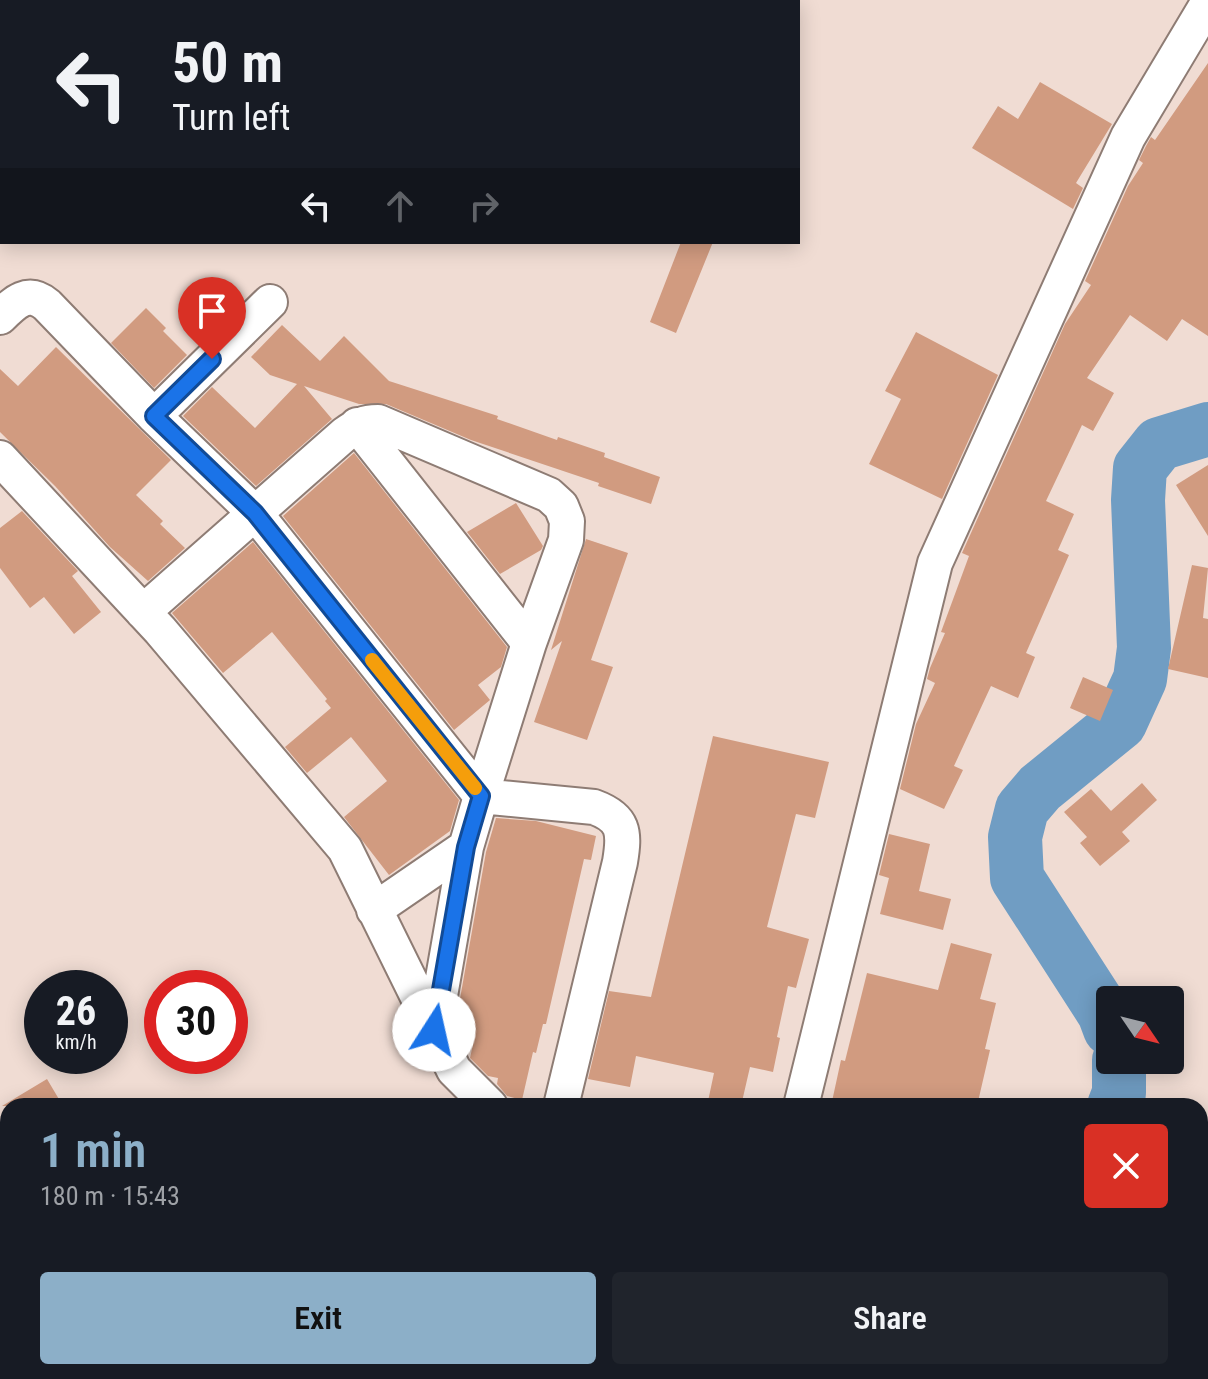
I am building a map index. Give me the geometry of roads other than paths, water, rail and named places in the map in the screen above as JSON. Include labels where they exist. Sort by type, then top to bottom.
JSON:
[{"type":"street","points":[[803,1098],[935,563],[1128,137],[1208,3]]},
{"type":"street","points":[[0,317],[20,300],[29,296],[38,298],[255,513],[481,796],[594,807],[610,813],[620,824],[624,841],[620,862],[563,1098]]},
{"type":"street","points":[[154,416],[270,302]]},
{"type":"street","points":[[143,612],[357,425],[378,422],[549,495],[561,506],[567,521],[566,540],[529,643],[466,847],[434,1030]]},
{"type":"street","points":[[357,425],[529,643]]},
{"type":"street","points":[[0,458],[143,612],[345,849],[454,1070],[482,1098]]},
{"type":"street","points":[[374,910],[466,847]]},
{"type":"waterway","points":[[1096,1001],[1017,878],[1015,837],[1022,809],[1040,788],[1120,723],[1140,679],[1144,648],[1138,500],[1140,468],[1159,444],[1208,429]]},
{"type":"waterway","points":[[1117,1098],[1119,1074]]}]
